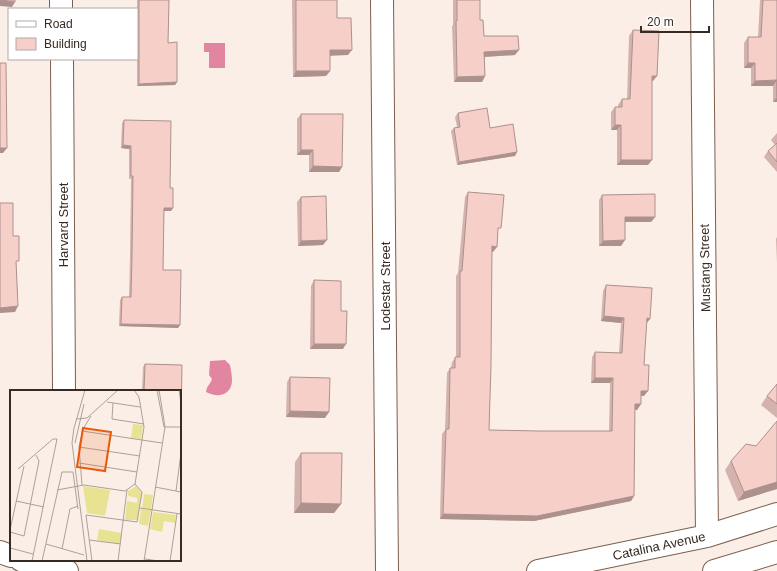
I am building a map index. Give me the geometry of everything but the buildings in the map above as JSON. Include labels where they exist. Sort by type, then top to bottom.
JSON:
[{"type":"street","name":"Lodestar Street","points":[[382,0],[387,571]]},
{"type":"street","name":"Mustang Street","points":[[702,0],[707,536]]},
{"type":"street","name":"Harvard Street","points":[[62,60],[64,390]]},
{"type":"street","name":"Catalina Avenue","points":[[538,571],[707,536],[777,514]]},
{"type":"street","points":[[0,552],[10,556]]},
{"type":"street","points":[[714,571],[777,552]]},
{"type":"street","points":[[25,561],[67,571],[66,561]]},
{"type":"shaded area","points":[[204,43],[225,43],[225,68],[209,68],[209,52],[204,52]]},
{"type":"shaded area","points":[[225,360],[230,365],[232,381],[229,390],[226,393],[219,395],[206,392],[212,379],[209,375],[210,361]]}]
